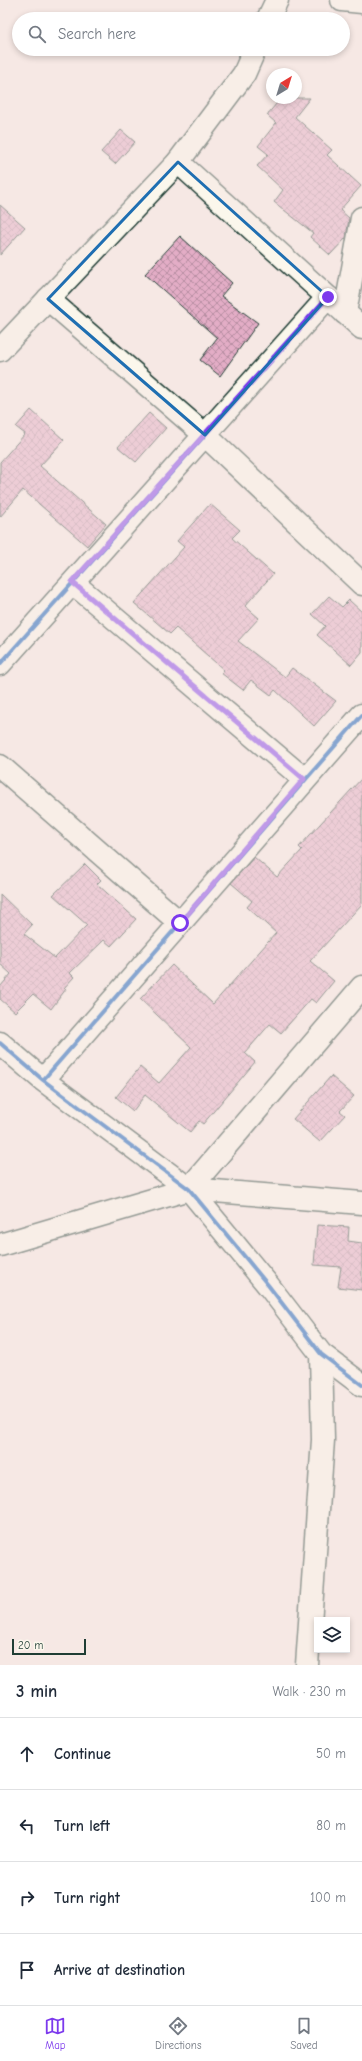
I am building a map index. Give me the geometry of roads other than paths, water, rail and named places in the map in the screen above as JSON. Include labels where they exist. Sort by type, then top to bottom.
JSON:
[{"type":"main road","points":[[271,12],[277,0]]},
{"type":"main road","points":[[342,0],[362,2]]},
{"type":"main road","points":[[0,350],[178,162],[244,74],[252,56]]},
{"type":"main road","points":[[178,162],[362,328]]},
{"type":"main road","points":[[345,313],[362,218]]},
{"type":"main road","points":[[0,664],[328,297]]},
{"type":"main road","points":[[48,299],[204,435],[362,584]]},
{"type":"main road","points":[[72,582],[304,779]]},
{"type":"main road","points":[[43,1080],[304,779],[362,715]]},
{"type":"main road","points":[[0,766],[180,923]]},
{"type":"main road","points":[[188,1189],[362,987]]},
{"type":"main road","points":[[0,1042],[43,1080],[188,1189],[268,1285],[321,1354],[362,1385]]},
{"type":"main road","points":[[0,1245],[188,1189],[362,1203]]},
{"type":"main road","points":[[307,1665],[323,1440],[321,1354]]}]
